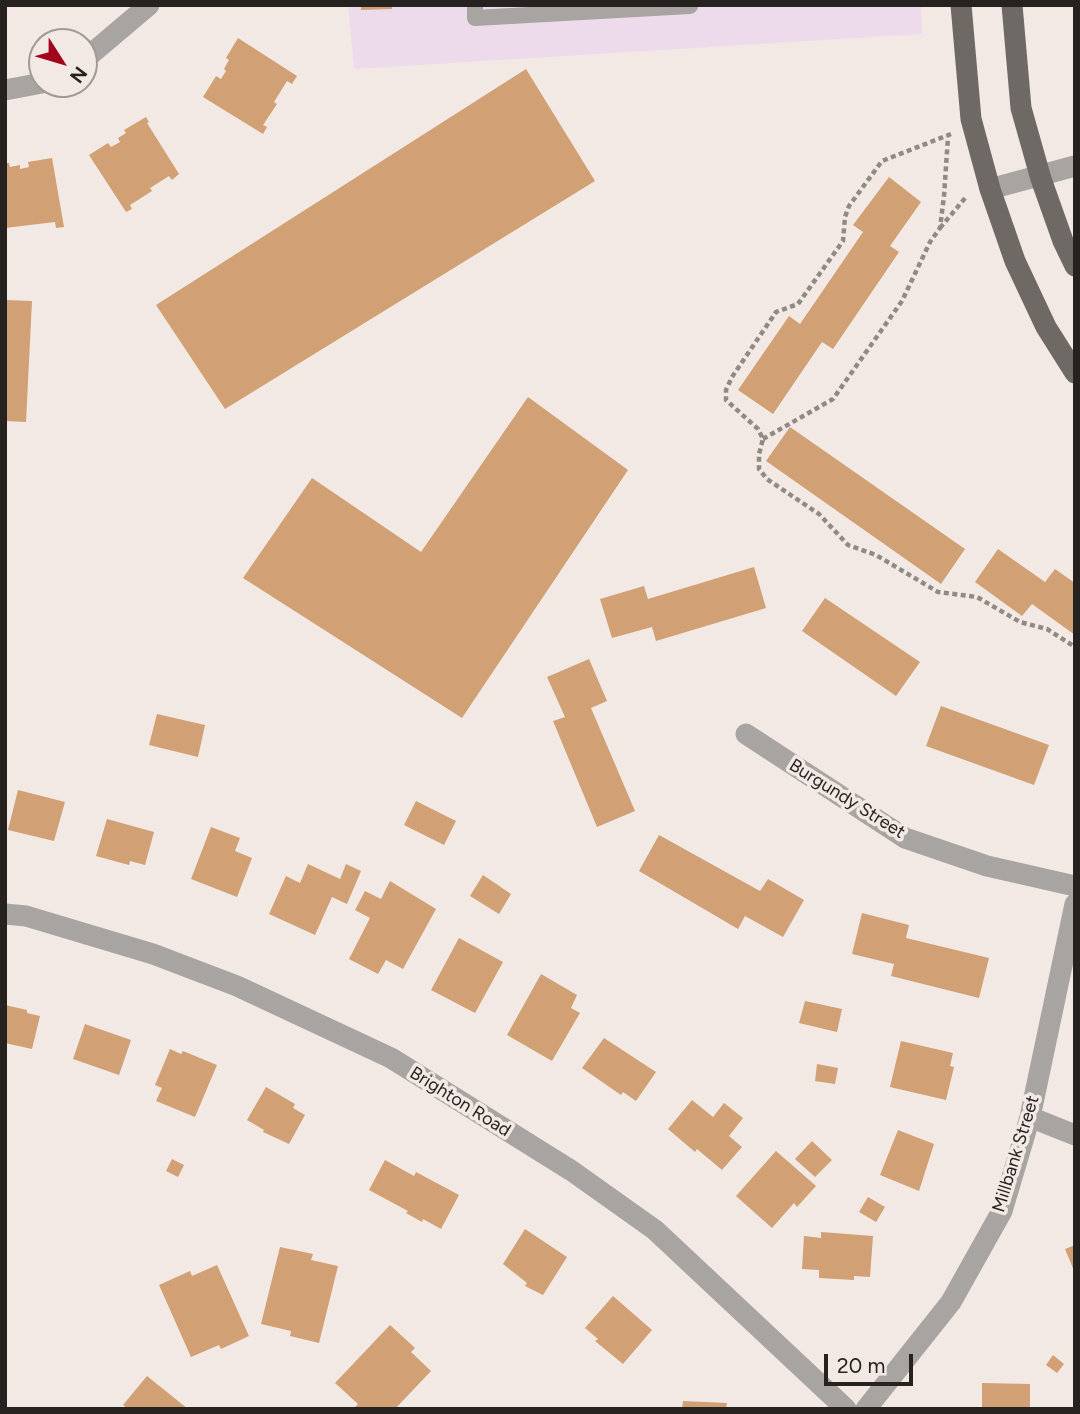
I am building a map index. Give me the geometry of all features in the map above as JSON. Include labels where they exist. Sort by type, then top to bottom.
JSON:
[{"type":"main road","points":[[961,5],[971,119],[989,189],[1015,261],[1046,327],[1075,373]]},
{"type":"main road","points":[[1012,5],[1021,108],[1040,174],[1063,241],[1075,266]]},
{"type":"street","points":[[98,48],[149,5]]},
{"type":"street","points":[[5,90],[28,86]]},
{"type":"street","points":[[989,189],[1075,166]]},
{"type":"street","name":"Burgundy Street","points":[[746,734],[905,838],[987,866],[1075,886]]},
{"type":"street","name":"Millbank Street","points":[[866,1409],[951,1302],[1002,1211],[1030,1117],[1075,904]]},
{"type":"street","name":"Brighton Road","points":[[5,914],[26,916],[153,954],[237,986],[390,1058],[572,1171],[655,1230],[846,1409]]},
{"type":"street","points":[[1030,1117],[1075,1135]]},
{"type":"lane","points":[[475,5],[475,19],[700,5]]},
{"type":"path","points":[[940,228],[949,135],[882,161],[849,206],[843,241],[798,304],[776,312],[732,377],[726,390],[726,400],[758,429],[762,439],[760,469],[767,479],[819,514],[848,545],[876,555],[938,592],[977,597],[1020,622],[1047,629],[1075,647]]},
{"type":"path","points":[[762,439],[832,399],[902,301],[930,242],[967,195]]},
{"type":"shaded area","points":[[348,5],[921,5],[922,34],[354,69]]},
{"type":"building","points":[[361,5],[392,5],[392,9],[361,10]]},
{"type":"building","points":[[238,38],[297,76],[292,84],[287,81],[274,102],[277,104],[263,125],[267,127],[263,134],[203,97],[216,76],[221,79],[226,71],[224,69],[229,60],[226,58]]},
{"type":"building","points":[[526,69],[595,181],[225,409],[156,305]]},
{"type":"building","points":[[146,117],[149,122],[147,123],[179,174],[172,180],[169,176],[150,188],[152,191],[130,205],[132,209],[126,212],[89,155],[108,143],[111,147],[120,142],[118,138],[126,133],[124,130]]},
{"type":"building","points":[[52,158],[64,227],[56,228],[55,222],[5,228],[5,163],[9,163],[10,167],[20,165],[20,169],[29,167],[28,162]]},
{"type":"building","points":[[889,177],[921,202],[890,246],[899,252],[833,349],[822,342],[773,414],[738,390],[789,316],[800,324],[863,232],[853,225]]},
{"type":"building","points":[[5,300],[32,301],[26,422],[5,421]]},
{"type":"building","points":[[528,397],[628,470],[462,718],[243,578],[312,478],[421,552]]},
{"type":"building","points":[[790,427],[965,549],[941,584],[766,461]]},
{"type":"building","points":[[998,549],[1045,582],[1055,569],[1075,583],[1075,635],[1032,604],[1022,616],[975,582]]},
{"type":"building","points":[[754,567],[766,608],[656,641],[652,627],[612,638],[600,599],[644,586],[648,599]]},
{"type":"building","points":[[825,598],[920,662],[896,696],[802,631]]},
{"type":"building","points":[[589,659],[607,701],[591,708],[635,811],[597,827],[553,721],[565,717],[547,677]]},
{"type":"building","points":[[941,706],[1049,745],[1034,785],[926,746]]},
{"type":"building","points":[[157,714],[205,725],[198,757],[149,745]]},
{"type":"building","points":[[18,790],[65,802],[54,841],[8,830]]},
{"type":"building","points":[[416,801],[456,821],[444,845],[404,825]]},
{"type":"building","points":[[107,819],[154,832],[145,865],[130,861],[129,865],[96,856]]},
{"type":"building","points":[[211,827],[240,838],[235,851],[252,858],[237,897],[191,879]]},
{"type":"building","points":[[659,835],[760,891],[768,879],[804,900],[783,937],[745,916],[738,929],[639,871]]},
{"type":"building","points":[[308,864],[340,879],[346,864],[361,871],[347,904],[332,897],[315,935],[269,914],[286,876],[300,883]]},
{"type":"building","points":[[483,875],[511,894],[499,914],[470,896]]},
{"type":"building","points":[[390,881],[436,909],[403,969],[386,960],[378,974],[349,959],[370,918],[355,910],[365,891],[381,899]]},
{"type":"building","points":[[862,913],[909,925],[906,938],[989,958],[979,998],[891,976],[894,964],[852,954]]},
{"type":"building","points":[[459,938],[503,962],[475,1013],[431,990]]},
{"type":"building","points":[[541,974],[577,995],[571,1008],[580,1013],[552,1061],[507,1035]]},
{"type":"building","points":[[805,1001],[842,1009],[837,1032],[799,1023]]},
{"type":"building","points":[[5,1005],[40,1016],[32,1049],[5,1043]]},
{"type":"building","points":[[85,1024],[131,1040],[119,1075],[73,1059]]},
{"type":"building","points":[[604,1038],[656,1072],[636,1101],[623,1092],[621,1095],[582,1068]]},
{"type":"building","points":[[901,1041],[953,1053],[950,1066],[954,1067],[946,1100],[890,1087]]},
{"type":"building","points":[[170,1049],[181,1054],[183,1051],[217,1065],[195,1117],[156,1101],[162,1088],[155,1085]]},
{"type":"building","points":[[817,1064],[838,1068],[835,1084],[815,1081]]},
{"type":"building","points":[[266,1087],[295,1104],[293,1108],[305,1115],[289,1144],[263,1132],[264,1130],[247,1120]]},
{"type":"building","points":[[692,1100],[713,1117],[724,1103],[743,1118],[729,1136],[742,1147],[722,1170],[668,1129]]},
{"type":"building","points":[[898,1130],[934,1144],[919,1191],[880,1175]]},
{"type":"building","points":[[812,1141],[832,1160],[815,1177],[795,1159]]},
{"type":"building","points":[[776,1151],[816,1186],[797,1207],[794,1203],[772,1228],[736,1196]]},
{"type":"building","points":[[172,1159],[184,1165],[178,1177],[166,1171]]},
{"type":"building","points":[[385,1160],[414,1176],[416,1172],[459,1195],[441,1229],[423,1219],[422,1222],[406,1213],[408,1211],[369,1190]]},
{"type":"building","points":[[868,1197],[885,1207],[876,1222],[859,1212]]},
{"type":"building","points":[[525,1229],[567,1257],[543,1295],[525,1286],[527,1283],[503,1264]]},
{"type":"building","points":[[821,1232],[873,1236],[870,1277],[854,1276],[854,1280],[819,1278],[819,1270],[802,1269],[804,1236],[821,1238]]},
{"type":"building","points":[[1075,1245],[1075,1273],[1065,1249]]},
{"type":"building","points":[[280,1247],[313,1254],[311,1260],[338,1266],[319,1343],[290,1336],[291,1331],[261,1324]]},
{"type":"building","points":[[217,1265],[249,1336],[221,1349],[219,1345],[191,1357],[159,1285],[190,1271],[192,1276]]},
{"type":"building","points":[[613,1296],[652,1330],[623,1364],[595,1341],[598,1339],[585,1328]]},
{"type":"building","points":[[390,1325],[415,1348],[411,1352],[431,1371],[395,1409],[356,1409],[358,1404],[335,1383]]},
{"type":"building","points":[[1053,1355],[1064,1364],[1057,1373],[1046,1365]]},
{"type":"building","points":[[147,1376],[188,1409],[128,1409],[123,1405]]},
{"type":"building","points":[[982,1383],[1030,1384],[1030,1409],[982,1409]]},
{"type":"building","points":[[683,1401],[727,1403],[726,1409],[682,1409]]}]
